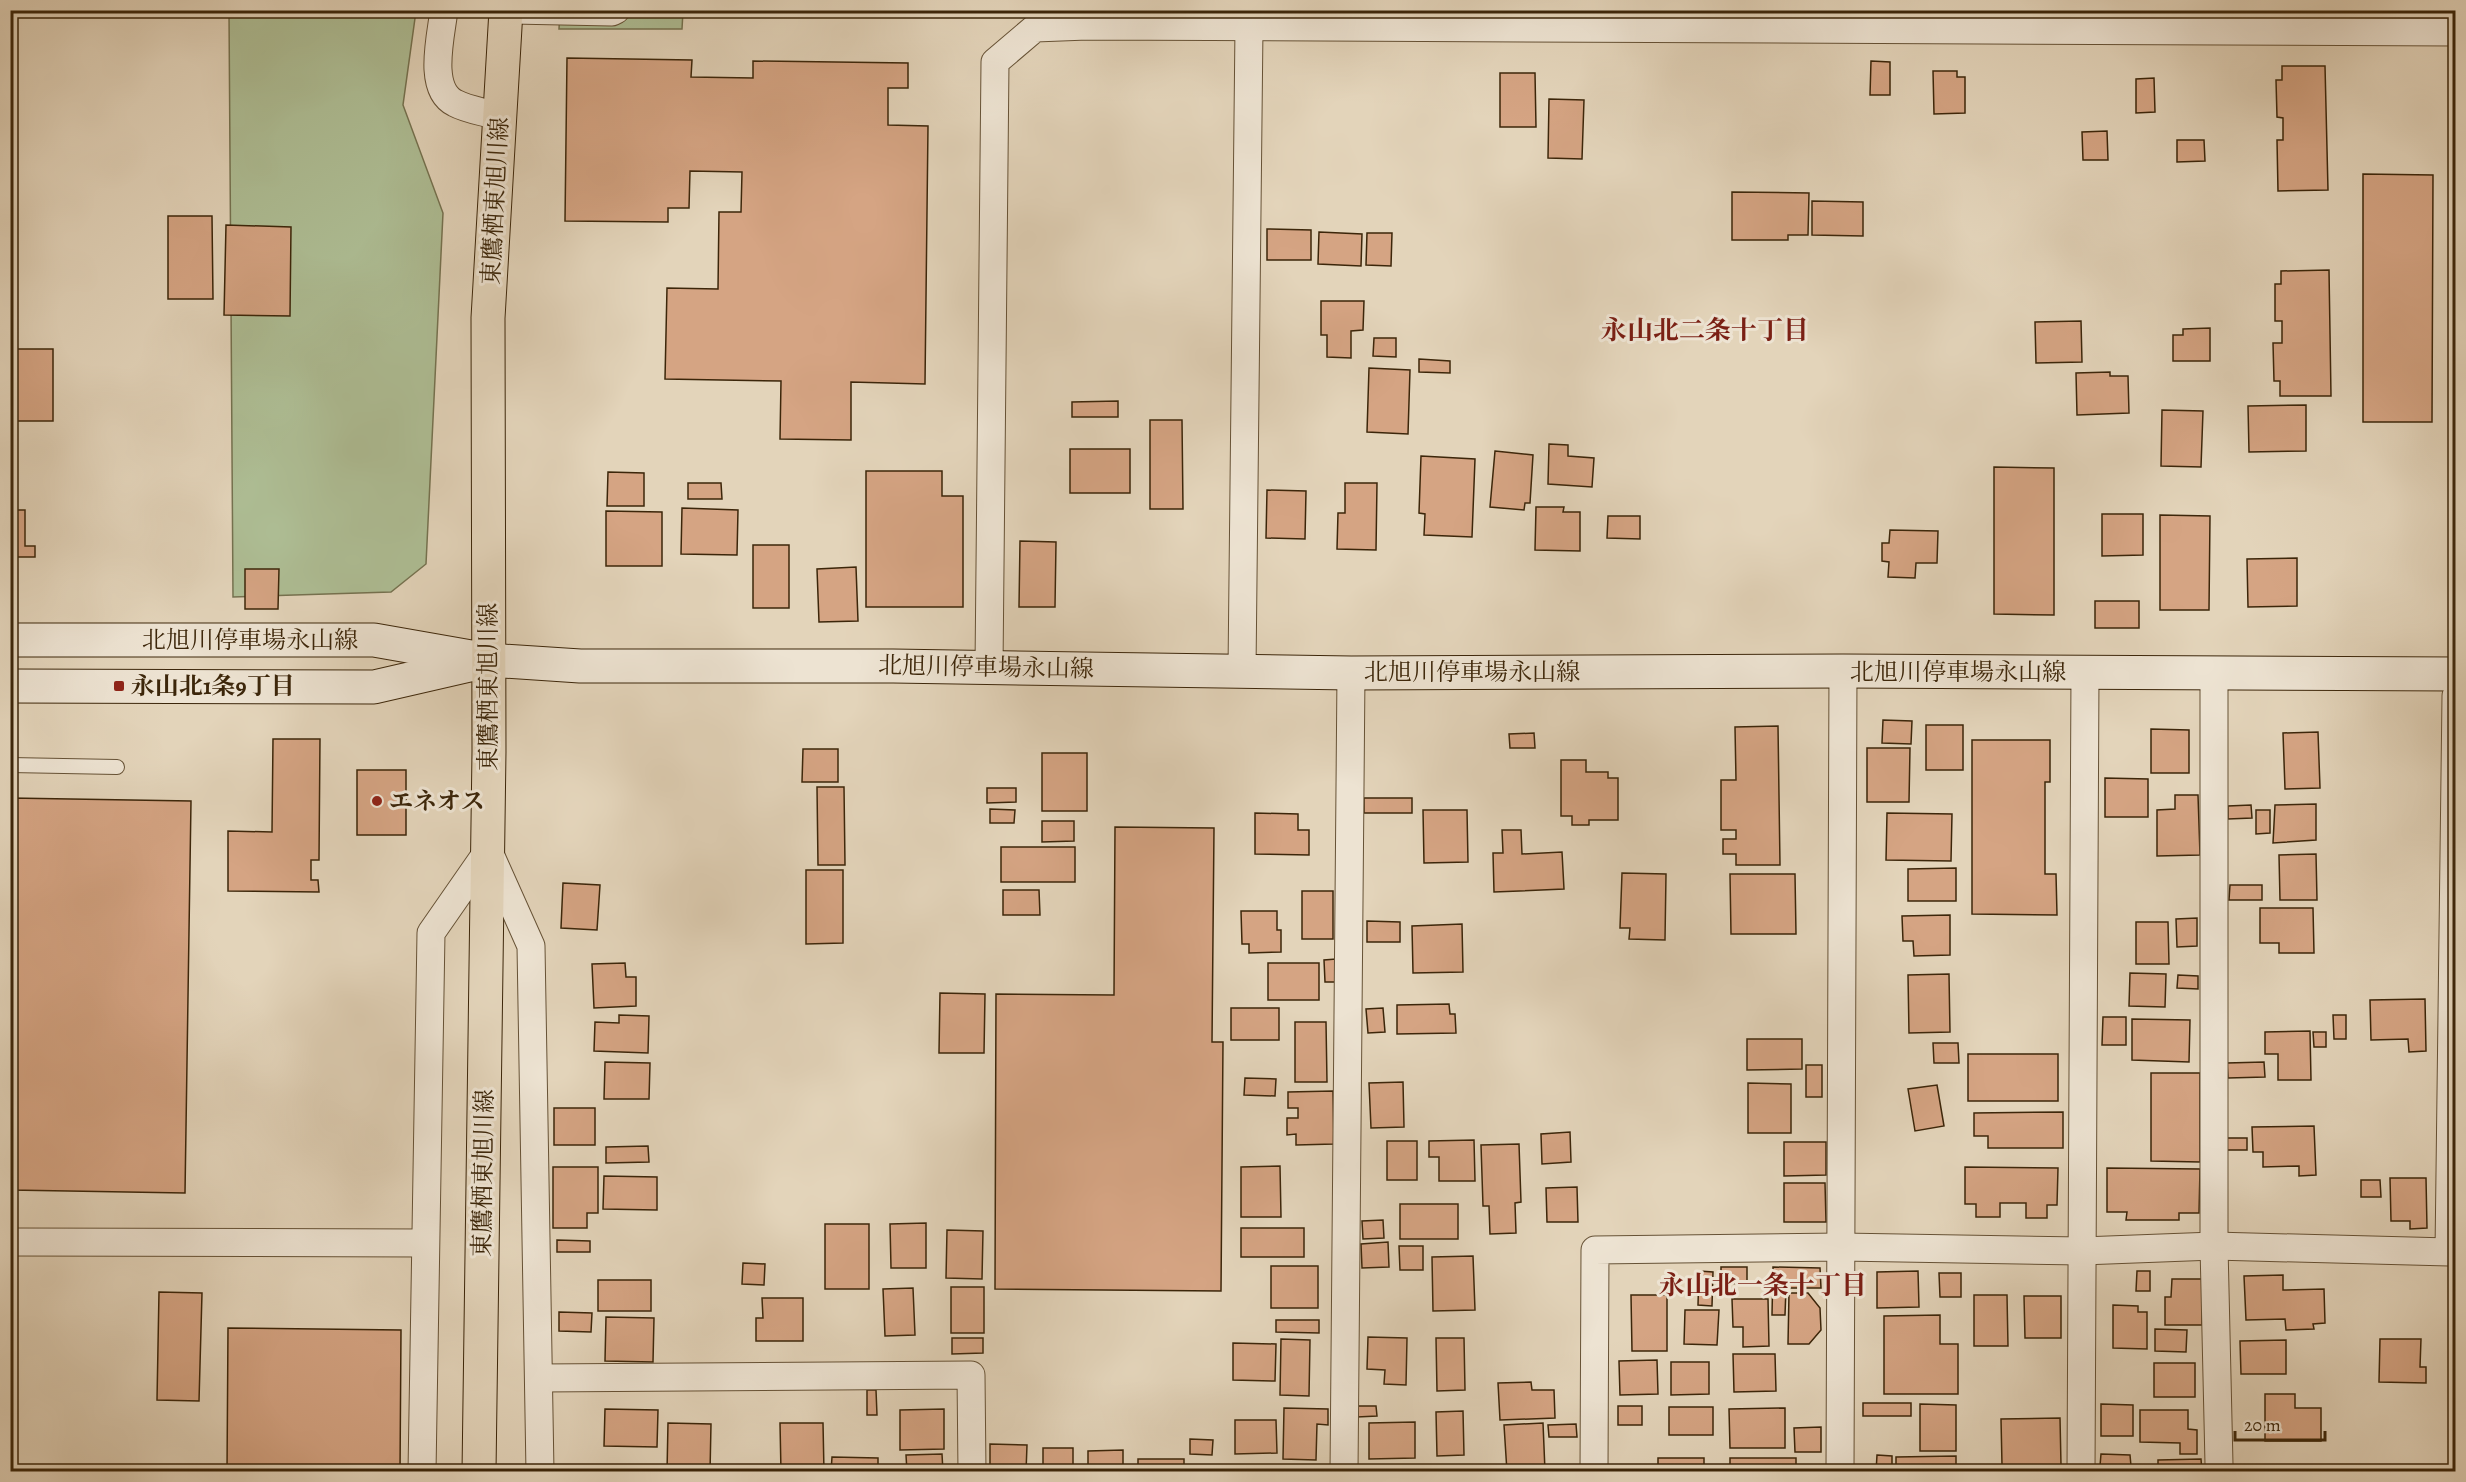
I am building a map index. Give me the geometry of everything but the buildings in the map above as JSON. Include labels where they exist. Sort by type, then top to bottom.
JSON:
[{"type":"main road","name":"東鷹栖東旭川線","points":[[479,1472],[488,851],[488,318],[506,10]]},
{"type":"main road","name":"北旭川停車場永山線","points":[[10,640],[374,640],[488,660],[580,666],[1242,670],[1351,673],[1843,671],[2456,674]]},
{"type":"main road","name":"北旭川停車場永山線","points":[[10,686],[374,687],[488,660]]},
{"type":"street","points":[[444,10],[437,78],[442,92],[454,103],[500,117]]},
{"type":"street","points":[[512,10],[612,12],[616,10]]},
{"type":"street","points":[[989,668],[995,62],[1035,28],[1087,18],[1249,27],[1607,19],[2148,20],[2456,32]]},
{"type":"street","points":[[1242,670],[1249,27]]},
{"type":"street","points":[[1840,1472],[1843,671]]},
{"type":"street","points":[[2214,672],[2214,1246],[2219,1464]]},
{"type":"street","points":[[1344,1472],[1351,673]]},
{"type":"street","points":[[2081,1472],[2085,673]]},
{"type":"street","points":[[1594,1472],[1595,1250],[1841,1247],[2082,1251],[2214,1246],[2449,1252],[2456,696]]},
{"type":"street","points":[[422,1472],[431,933],[488,851]]},
{"type":"street","points":[[488,851],[531,946],[540,1472]]},
{"type":"street","points":[[10,1242],[425,1243]]},
{"type":"street","points":[[540,1378],[971,1375],[972,1472]]},
{"type":"lane","points":[[10,765],[117,767]]},
{"type":"green space","points":[[229,11],[416,11],[403,105],[443,213],[426,564],[391,592],[233,597]]},
{"type":"green space","points":[[560,11],[683,11],[682,29],[559,29]]},
{"type":"place","name":"永山北1条9丁目","points":[[119,686]]},
{"type":"place","name":"エネオス","points":[[377,801]]},
{"type":"district","name":"永山北二条十丁目","points":[[1705,330]]},
{"type":"district","name":"永山北一条十丁目","points":[[1763,1285]]}]
